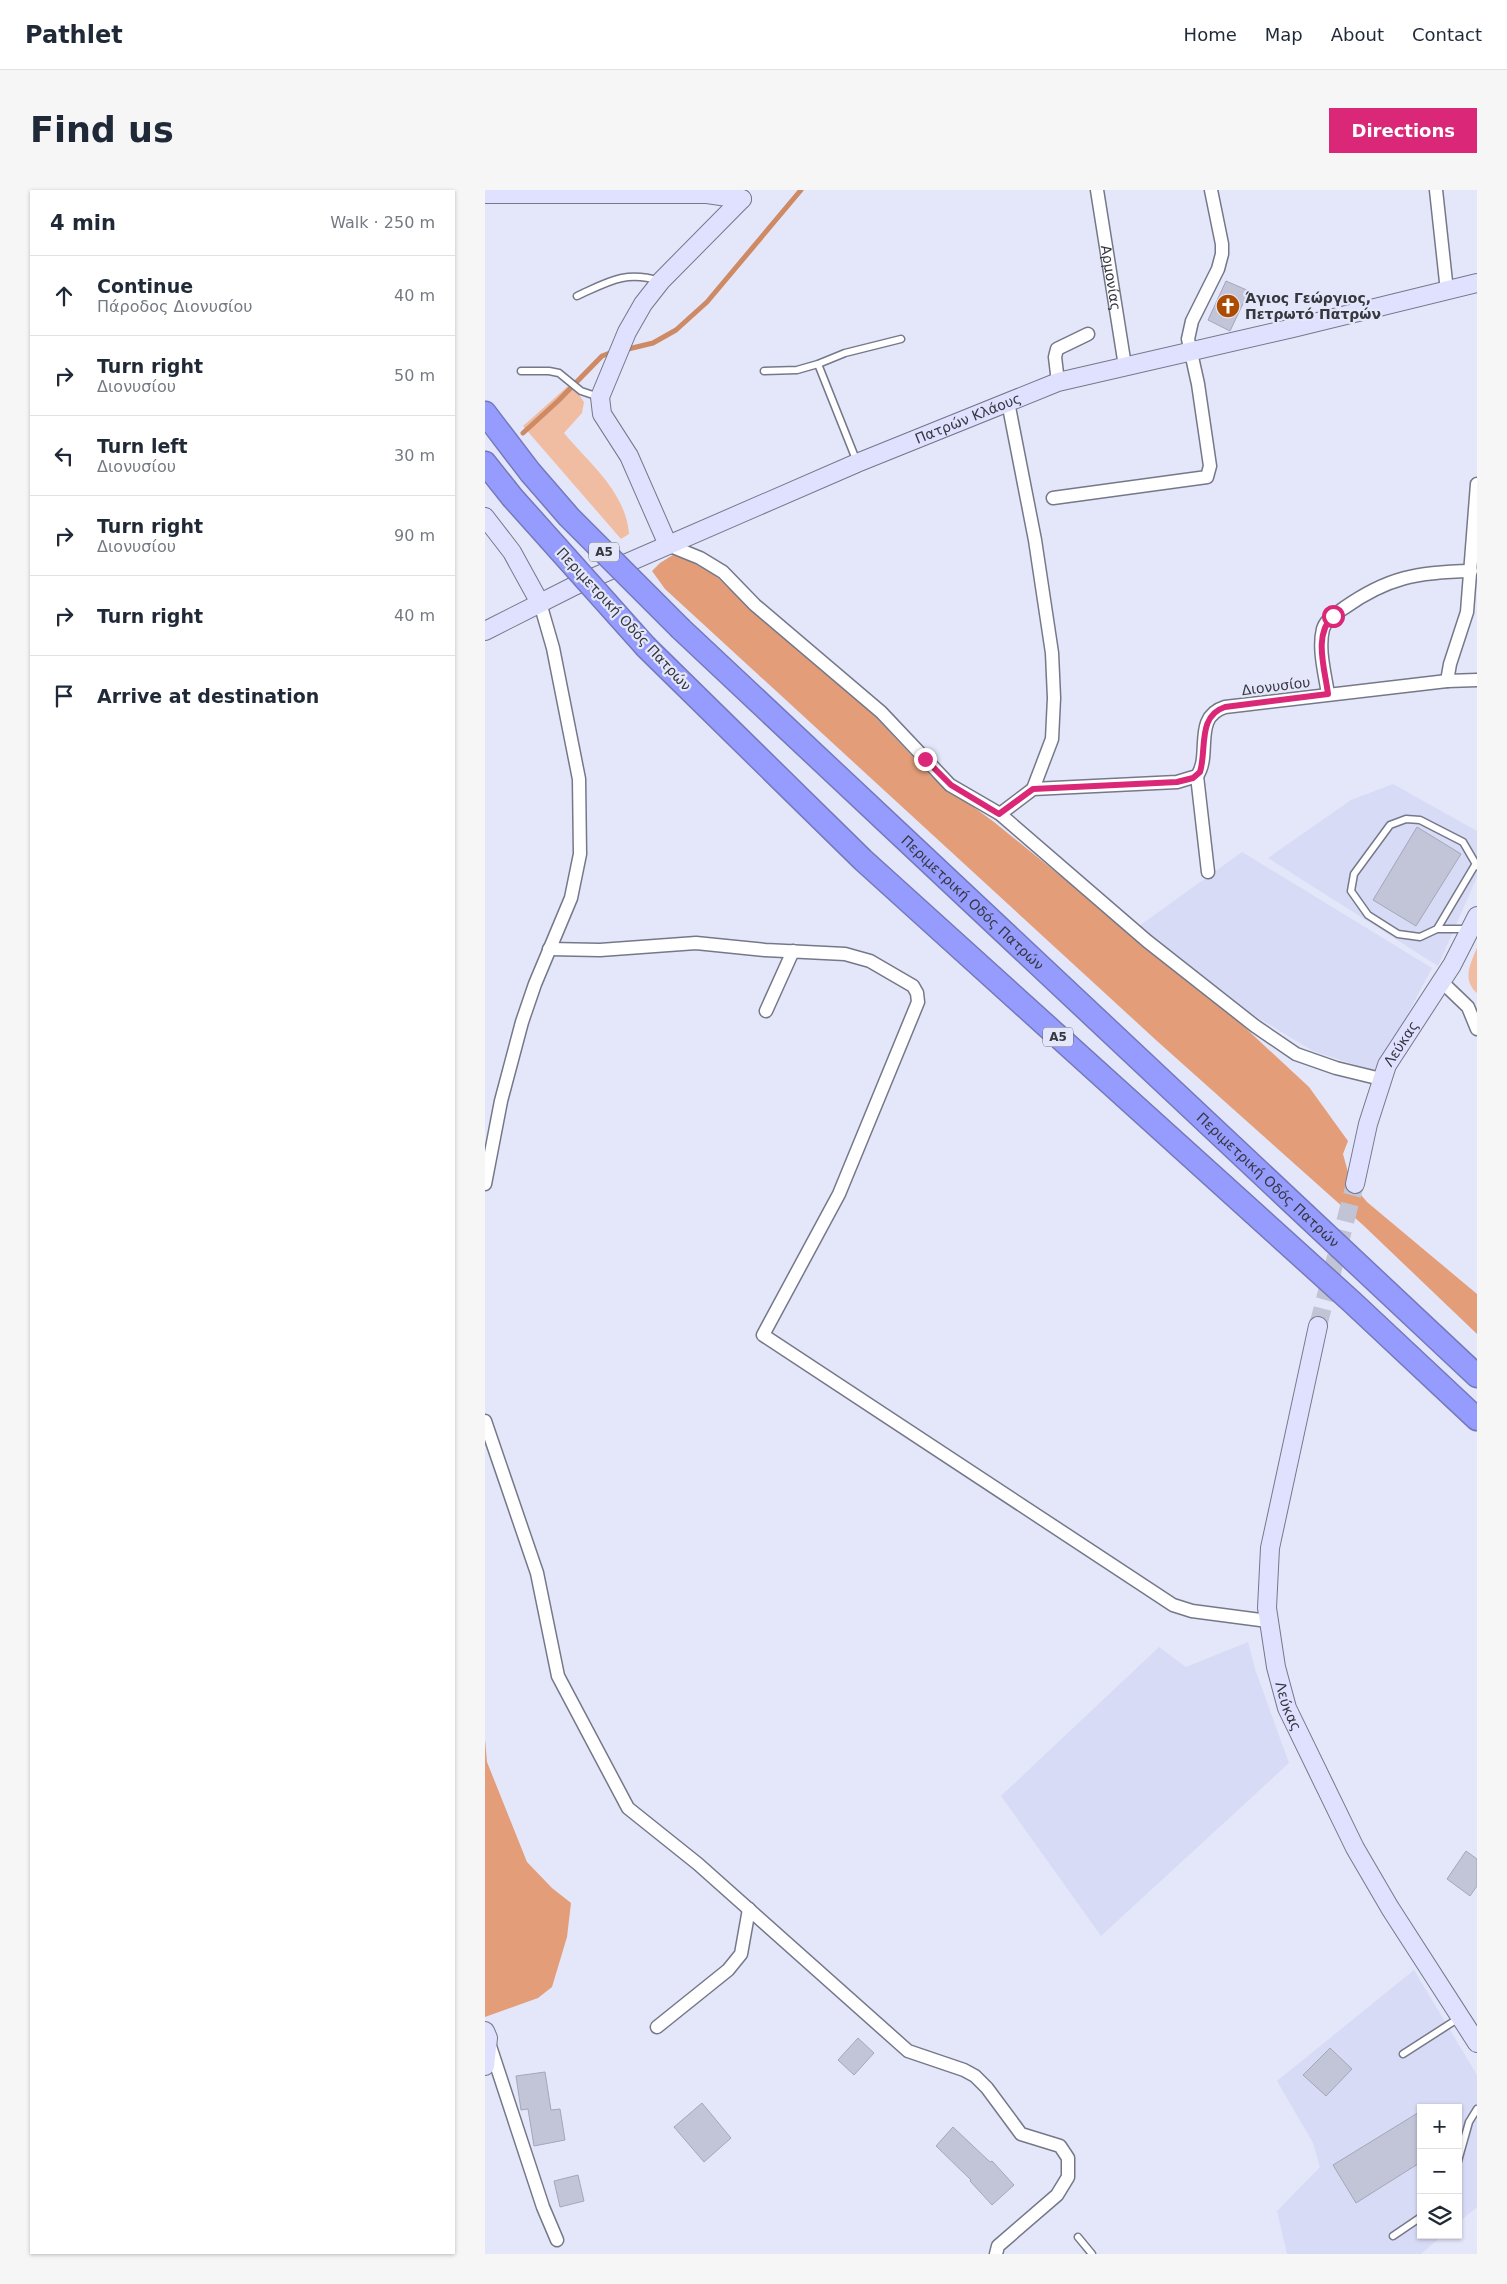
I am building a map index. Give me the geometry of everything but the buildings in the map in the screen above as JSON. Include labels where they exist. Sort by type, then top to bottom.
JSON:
[{"type":"highway","name":"Περιμετρική Οδός Πατρών","points":[[485,413],[530,472],[569,516],[681,629],[1477,1376]]},
{"type":"highway","name":"Περιμετρική Οδός Πατρών","points":[[485,462],[512,497],[646,647],[863,860],[1337,1289],[1477,1420]]},
{"type":"street","name":"Αρμονίας","points":[[1097,190],[1125,366]]},
{"type":"street","points":[[1053,498],[1207,477],[1210,466],[1198,384],[1188,339],[1192,321],[1218,268],[1222,254],[1222,244],[1211,190]]},
{"type":"street","points":[[1435,190],[1447,291]]},
{"type":"street","points":[[485,194],[745,194]]},
{"type":"street","points":[[745,194],[661,281],[643,304],[616,355],[600,397],[602,414],[629,456],[668,545],[700,558],[723,572],[755,605],[881,712],[940,776],[951,785],[999,814],[1147,941],[1255,1026],[1291,1050],[1315,1061],[1381,1080]]},
{"type":"street","name":"Πατρών Κλάους","points":[[485,631],[540,603],[668,545],[857,463],[1058,382],[1477,283]]},
{"type":"street","points":[[1058,382],[1055,357],[1057,349],[1088,334]]},
{"type":"street","points":[[999,814],[1033,789],[1051,740],[1054,698],[1052,653],[1035,540],[1008,402]]},
{"type":"street","points":[[1447,680],[1450,664],[1465,623],[1471,571],[1477,484]]},
{"type":"street","points":[[485,517],[512,552],[540,603],[557,668],[576,760],[581,803],[580,854],[576,882],[522,1022],[503,1095],[485,1184]]},
{"type":"street","points":[[1328,694],[1322,635],[1327,622],[1333,616],[1361,596],[1384,584],[1418,574],[1471,571]]},
{"type":"street","name":"Διονυσίου","points":[[1197,776],[1203,762],[1205,728],[1215,712],[1225,707],[1447,680],[1477,680]]},
{"type":"street","points":[[1033,789],[1177,782],[1197,776],[1208,872]]},
{"type":"street","name":"Λεύκας","points":[[1355,1184],[1368,1124],[1381,1080],[1394,1053],[1442,982],[1474,922]]},
{"type":"street","points":[[549,949],[600,950],[696,943],[845,954],[870,961],[913,986],[917,993],[918,1002],[839,1194],[763,1335],[1173,1605],[1192,1611],[1268,1621]]},
{"type":"street","points":[[766,1012],[793,951]]},
{"type":"street","points":[[1442,982],[1468,1007],[1477,1029]]},
{"type":"street","name":"Λεύκας","points":[[1318,1326],[1273,1531],[1267,1572],[1268,1621],[1276,1667],[1287,1708],[1328,1794],[1369,1873],[1459,2018],[1477,2043]]},
{"type":"street","points":[[485,1421],[537,1572],[558,1676],[579,1720],[627,1808],[698,1864],[908,2051],[969,2073],[987,2088],[1021,2134],[1060,2146],[1068,2158],[1068,2177],[1057,2195],[998,2246],[996,2254]]},
{"type":"street","points":[[657,2027],[729,1970],[741,1954],[749,1909]]},
{"type":"street","points":[[485,2066],[486,2035]]},
{"type":"street","points":[[486,2035],[543,2207],[557,2240]]},
{"type":"lane","points":[[577,296],[619,277],[635,275],[661,281]]},
{"type":"lane","points":[[764,371],[797,370],[845,353],[901,339]]},
{"type":"lane","points":[[818,364],[857,463]]},
{"type":"lane","points":[[521,371],[555,371],[581,391],[600,397]]},
{"type":"lane","points":[[1437,929],[1476,866],[1463,842],[1420,820],[1406,819],[1389,825],[1353,874],[1351,891],[1368,915],[1398,934],[1420,936],[1437,929],[1474,922]]},
{"type":"lane","points":[[1403,2054],[1459,2018]]},
{"type":"lane","points":[[1461,2149],[1469,2122],[1477,2109]]},
{"type":"lane","points":[[1393,2236],[1417,2220]]},
{"type":"lane","points":[[1077,2237],[1092,2254]]},
{"type":"shaded area","points":[[568,386],[578,393],[584,402],[582,413],[564,433],[614,491],[626,519],[629,534],[621,539],[523,426]]},
{"type":"shaded area","points":[[676,553],[715,575],[759,617],[866,707],[931,776],[994,822],[1226,1010],[1309,1087],[1348,1141],[1343,1154],[1351,1183],[1367,1202],[1477,1294],[1477,1334],[1363,1225],[1157,1041],[665,589],[652,571],[660,563]]},
{"type":"shaded area","points":[[1393,784],[1477,831],[1477,877],[1438,966],[1268,858],[1351,800]]},
{"type":"shaded area","points":[[1242,852],[1432,968],[1377,1072],[1313,1051],[1232,1002],[1139,926]]},
{"type":"shaded area","points":[[1477,948],[1477,993],[1470,983],[1469,972]]},
{"type":"shaded area","points":[[1248,1642],[1255,1669],[1289,1763],[1101,1936],[1001,1796],[1159,1647],[1186,1667]]},
{"type":"shaded area","points":[[485,1739],[487,1762],[527,1862],[552,1888],[571,1903],[567,1937],[552,1987],[538,1998],[485,2017]]},
{"type":"shaded area","points":[[1414,1970],[1477,2075],[1477,2207],[1462,2220],[1462,2104],[1417,2104],[1417,2239],[1438,2239],[1421,2254],[1287,2254],[1277,2211],[1320,2167],[1313,2143],[1277,2081]]},
{"type":"waterway","points":[[624,350],[653,343],[676,330],[707,302],[801,190]]},
{"type":"waterway","points":[[523,433],[558,401],[602,356],[615,351]]},
{"type":"tunnel","points":[[1318,1326],[1355,1184]]},
{"type":"place","name":"Άγιος Γεώργιος, Πετρωτό Πατρών","points":[[1228,306]]},
{"type":"route","points":[[925,759],[951,785],[999,814],[1033,789],[1177,782],[1193,778],[1200,772],[1203,762],[1205,728],[1208,720],[1218,710],[1225,707],[1328,694],[1322,635],[1324,627],[1333,616]]}]
